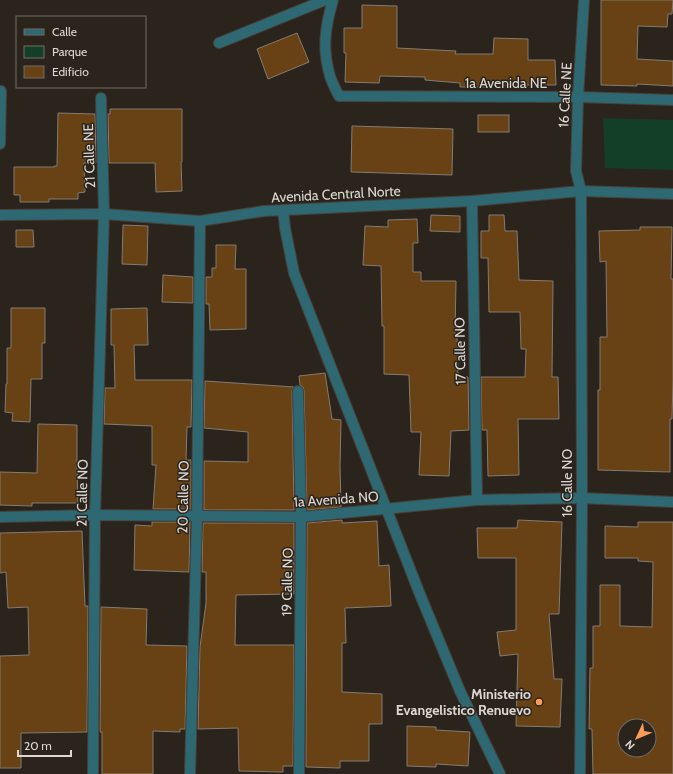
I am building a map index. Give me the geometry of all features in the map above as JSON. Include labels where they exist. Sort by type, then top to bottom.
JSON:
[{"type":"street","points":[[219,43],[325,0]]},
{"type":"street","name":"1a Avenida NE","points":[[333,0],[326,22],[325,50],[330,77],[339,96],[578,97],[673,100]]},
{"type":"street","name":"16 Calle NE","points":[[581,192],[576,171],[578,97],[584,0]]},
{"type":"street","points":[[0,144],[1,91]]},
{"type":"street","name":"21 Calle NE","points":[[101,98],[104,214]]},
{"type":"street","name":"Avenida Central Norte","points":[[0,216],[104,214],[200,221],[264,211],[472,201],[581,192],[673,194]]},
{"type":"street","name":"16 Calle NO","points":[[580,774],[582,498],[581,192]]},
{"type":"street","name":"17 Calle NO","points":[[472,201],[476,500]]},
{"type":"street","points":[[283,210],[294,273],[457,684],[500,774]]},
{"type":"street","name":"21 Calle NO","points":[[93,774],[95,515],[104,214]]},
{"type":"street","name":"20 Calle NO","points":[[190,774],[197,516],[200,221]]},
{"type":"street","name":"19 Calle NO","points":[[298,391],[301,517],[299,774]]},
{"type":"street","name":"1a Avenida NO","points":[[0,517],[95,515],[301,517],[476,500],[582,498],[673,502]]},
{"type":"green space","points":[[603,118],[673,120],[673,170],[605,168]]},
{"type":"building","points":[[601,0],[673,0],[672,14],[668,14],[667,27],[638,26],[637,59],[673,61],[673,86],[637,84],[637,86],[601,85]]},
{"type":"building","points":[[362,5],[397,6],[397,48],[456,51],[455,54],[493,54],[494,38],[528,39],[528,60],[555,60],[556,85],[527,85],[527,87],[485,85],[485,87],[460,87],[460,83],[425,80],[425,77],[380,76],[379,83],[345,82],[346,53],[344,53],[344,28],[362,28]]},
{"type":"building","points":[[297,33],[309,62],[268,79],[257,49]]},
{"type":"building","points":[[110,109],[182,109],[182,191],[156,192],[155,163],[109,163],[108,114],[110,114]]},
{"type":"building","points":[[58,113],[95,114],[96,163],[84,163],[85,192],[78,193],[78,199],[49,199],[49,202],[20,202],[20,195],[14,195],[14,167],[57,166]]},
{"type":"building","points":[[478,115],[509,115],[509,132],[478,132]]},
{"type":"building","points":[[352,126],[453,129],[452,175],[351,172]]},
{"type":"building","points":[[431,215],[460,216],[460,232],[430,231]]},
{"type":"building","points":[[489,215],[504,215],[505,231],[517,231],[519,280],[553,281],[552,377],[558,377],[559,419],[518,419],[519,475],[488,476],[487,430],[482,430],[481,377],[525,377],[526,349],[521,349],[520,312],[489,312],[488,258],[481,258],[481,231],[489,231]]},
{"type":"building","points":[[417,219],[418,243],[413,243],[413,272],[421,272],[421,281],[456,281],[455,334],[457,334],[458,375],[468,377],[469,430],[451,431],[449,476],[419,475],[421,432],[411,432],[409,375],[384,374],[384,326],[382,326],[381,266],[363,265],[365,226],[388,227],[388,220]]},
{"type":"building","points":[[123,225],[148,226],[147,265],[122,264]]},
{"type":"building","points":[[640,227],[672,227],[671,279],[673,279],[673,379],[672,419],[670,419],[670,472],[598,470],[598,390],[600,390],[600,337],[607,337],[606,261],[600,262],[599,231],[640,230]]},
{"type":"building","points":[[16,230],[33,230],[34,247],[16,247]]},
{"type":"building","points":[[216,245],[236,245],[235,269],[246,269],[246,329],[210,330],[209,304],[206,304],[206,277],[212,277],[212,268],[216,268]]},
{"type":"building","points":[[163,275],[193,277],[193,303],[162,302]]},
{"type":"building","points":[[11,308],[45,308],[45,343],[42,343],[42,379],[31,379],[30,422],[12,421],[13,413],[5,412],[7,348],[11,348]]},
{"type":"building","points":[[147,308],[148,345],[134,345],[135,380],[192,380],[191,427],[187,427],[186,460],[191,460],[191,509],[153,509],[156,465],[152,465],[152,426],[104,424],[105,388],[115,388],[114,345],[111,345],[111,309]]},
{"type":"building","points":[[325,373],[332,419],[341,420],[341,507],[307,510],[304,391],[303,387],[300,385],[299,376]]},
{"type":"building","points":[[205,381],[294,387],[292,391],[294,510],[204,510],[204,461],[248,462],[248,432],[204,428]]},
{"type":"building","points":[[38,424],[77,425],[78,503],[32,503],[32,506],[0,505],[0,472],[37,473]]},
{"type":"building","points":[[342,520],[342,523],[377,521],[379,566],[389,565],[391,606],[345,608],[346,643],[342,643],[342,692],[382,694],[382,724],[369,724],[369,761],[340,761],[340,768],[306,767],[307,523]]},
{"type":"building","points":[[518,520],[562,522],[559,614],[549,614],[554,679],[562,679],[560,727],[516,726],[518,654],[500,656],[497,632],[516,630],[516,558],[478,558],[477,528],[517,528]]},
{"type":"building","points":[[152,522],[190,522],[189,572],[134,570],[135,525],[152,526]]},
{"type":"building","points":[[638,522],[673,522],[673,774],[593,774],[592,729],[589,729],[590,668],[593,668],[593,626],[600,626],[600,585],[620,585],[620,626],[652,627],[653,562],[638,561],[638,558],[605,558],[605,526],[638,527]]},
{"type":"building","points":[[203,523],[294,523],[294,594],[236,595],[235,645],[294,645],[293,766],[283,766],[283,772],[239,771],[238,728],[198,729],[200,647],[206,603],[206,572],[202,572]]},
{"type":"building","points":[[82,531],[85,606],[88,606],[87,732],[21,733],[21,768],[0,768],[0,656],[29,655],[28,607],[8,608],[6,572],[0,573],[0,533]]},
{"type":"building","points":[[101,607],[147,609],[146,645],[187,646],[185,729],[180,729],[180,732],[153,731],[153,774],[102,774],[102,732],[100,732]]},
{"type":"building","points":[[407,726],[436,727],[436,730],[470,732],[468,766],[436,764],[436,767],[407,766]]},
{"type":"place","name":"Ministerio Evangelistico Renuevo","points":[[539,702]]}]
